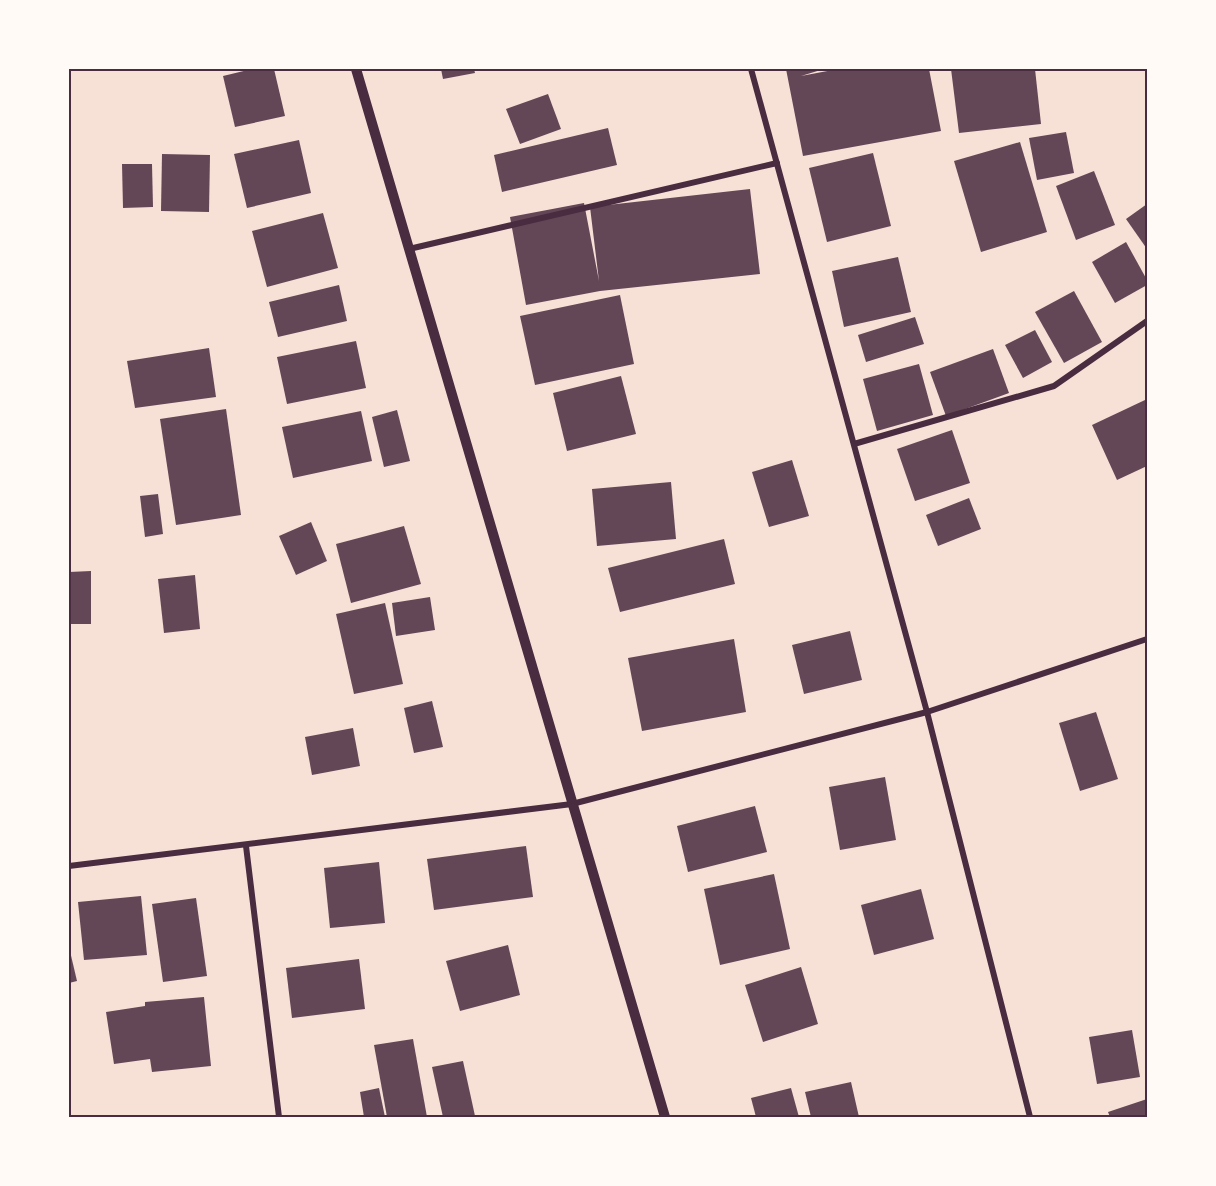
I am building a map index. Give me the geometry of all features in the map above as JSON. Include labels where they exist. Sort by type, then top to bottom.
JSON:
[{"type":"street","points":[[356,69],[665,1117]]},
{"type":"street","points":[[752,69],[927,712],[1030,1117]]},
{"type":"street","points":[[409,249],[777,163]]},
{"type":"street","points":[[854,444],[1054,386],[1147,321]]},
{"type":"street","points":[[69,866],[246,846],[572,804],[927,712],[1147,639]]},
{"type":"street","points":[[246,846],[279,1117]]},
{"type":"building","points":[[252,69],[274,69],[285,116],[235,127],[223,76]]},
{"type":"building","points":[[441,69],[474,69],[475,73],[443,79]]},
{"type":"building","points":[[786,69],[824,69],[801,76],[838,69],[929,69],[941,131],[803,156]]},
{"type":"building","points":[[951,69],[1035,69],[1041,124],[959,133]]},
{"type":"building","points":[[548,94],[561,129],[520,144],[506,109]]},
{"type":"building","points":[[608,128],[617,165],[502,192],[494,155]]},
{"type":"building","points":[[1066,132],[1074,173],[1037,180],[1029,138]]},
{"type":"building","points":[[299,140],[311,193],[247,208],[234,154]]},
{"type":"building","points":[[1020,142],[1047,232],[981,252],[954,161]]},
{"type":"building","points":[[873,153],[891,226],[827,242],[809,168]]},
{"type":"building","points":[[162,154],[210,155],[209,212],[161,211]]},
{"type":"building","points":[[122,164],[152,164],[153,207],[123,208]]},
{"type":"building","points":[[1094,171],[1115,225],[1076,240],[1056,186]]},
{"type":"building","points":[[750,189],[760,274],[600,291],[526,305],[510,217],[584,203],[599,281],[590,207]]},
{"type":"building","points":[[1147,204],[1147,249],[1126,219]]},
{"type":"building","points":[[323,213],[338,268],[267,287],[252,231]]},
{"type":"building","points":[[1126,242],[1147,280],[1147,285],[1115,303],[1092,262]]},
{"type":"building","points":[[898,257],[911,312],[844,327],[832,271]]},
{"type":"building","points":[[339,285],[347,321],[278,337],[269,302]]},
{"type":"building","points":[[1074,291],[1102,342],[1064,363],[1035,312]]},
{"type":"building","points":[[620,295],[634,364],[535,385],[520,316]]},
{"type":"building","points":[[915,317],[924,344],[866,362],[858,335]]},
{"type":"building","points":[[1035,330],[1052,362],[1023,378],[1005,345]]},
{"type":"building","points":[[356,341],[366,388],[287,404],[277,357]]},
{"type":"building","points":[[209,348],[216,397],[135,408],[127,361]]},
{"type":"building","points":[[993,349],[1009,393],[946,416],[930,372]]},
{"type":"building","points":[[919,364],[933,415],[877,431],[863,379]]},
{"type":"building","points":[[621,376],[636,434],[567,451],[553,393]]},
{"type":"building","points":[[1145,400],[1147,466],[1117,480],[1092,425]]},
{"type":"building","points":[[226,409],[241,515],[176,525],[160,419]]},
{"type":"building","points":[[397,410],[410,461],[384,467],[372,417]]},
{"type":"building","points":[[361,411],[372,461],[293,478],[282,427]]},
{"type":"building","points":[[952,430],[970,483],[915,501],[897,449]]},
{"type":"building","points":[[792,460],[809,516],[769,527],[752,472]]},
{"type":"building","points":[[671,482],[676,539],[597,546],[592,489]]},
{"type":"building","points":[[158,494],[163,534],[145,537],[140,496]]},
{"type":"building","points":[[969,498],[981,529],[938,546],[926,515]]},
{"type":"building","points":[[311,522],[327,561],[296,575],[279,536]]},
{"type":"building","points":[[404,526],[421,584],[351,603],[336,544]]},
{"type":"building","points":[[724,539],[735,584],[620,612],[608,568]]},
{"type":"building","points":[[91,571],[91,624],[69,624],[69,572]]},
{"type":"building","points":[[195,575],[200,629],[164,633],[158,579]]},
{"type":"building","points":[[430,597],[435,630],[396,636],[392,603]]},
{"type":"building","points":[[385,603],[403,684],[354,694],[336,614]]},
{"type":"building","points":[[850,631],[862,680],[804,694],[792,645]]},
{"type":"building","points":[[734,639],[746,712],[642,731],[628,658]]},
{"type":"building","points":[[432,701],[443,747],[414,753],[404,708]]},
{"type":"building","points":[[1096,712],[1118,779],[1080,791],[1059,723]]},
{"type":"building","points":[[353,728],[360,766],[312,775],[305,737]]},
{"type":"building","points":[[885,777],[896,840],[840,850],[829,787]]},
{"type":"building","points":[[755,806],[767,852],[688,872],[677,826]]},
{"type":"building","points":[[526,846],[533,897],[434,910],[427,859]]},
{"type":"building","points":[[379,862],[385,923],[330,928],[324,868]]},
{"type":"building","points":[[774,874],[790,949],[720,965],[704,889]]},
{"type":"building","points":[[921,889],[934,939],[874,955],[861,905]]},
{"type":"building","points":[[141,896],[147,955],[84,960],[78,902]]},
{"type":"building","points":[[196,898],[207,976],[163,982],[152,904]]},
{"type":"building","points":[[508,945],[520,995],[460,1011],[446,961]]},
{"type":"building","points":[[69,947],[77,981],[69,983]]},
{"type":"building","points":[[359,959],[365,1009],[292,1018],[286,968]]},
{"type":"building","points":[[801,967],[818,1024],[763,1042],[745,985]]},
{"type":"building","points":[[204,997],[211,1066],[152,1072],[150,1059],[114,1064],[106,1012],[145,1006],[145,1002]]},
{"type":"building","points":[[1132,1030],[1140,1077],[1097,1084],[1089,1037]]},
{"type":"building","points":[[413,1039],[427,1117],[387,1117],[374,1045]]},
{"type":"building","points":[[463,1061],[475,1116],[443,1117],[432,1067]]},
{"type":"building","points":[[851,1082],[859,1117],[811,1117],[805,1092]]},
{"type":"building","points":[[379,1088],[385,1117],[364,1117],[360,1092]]},
{"type":"building","points":[[791,1088],[799,1117],[756,1117],[751,1098]]},
{"type":"building","points":[[1147,1099],[1147,1117],[1110,1117],[1108,1112]]}]
